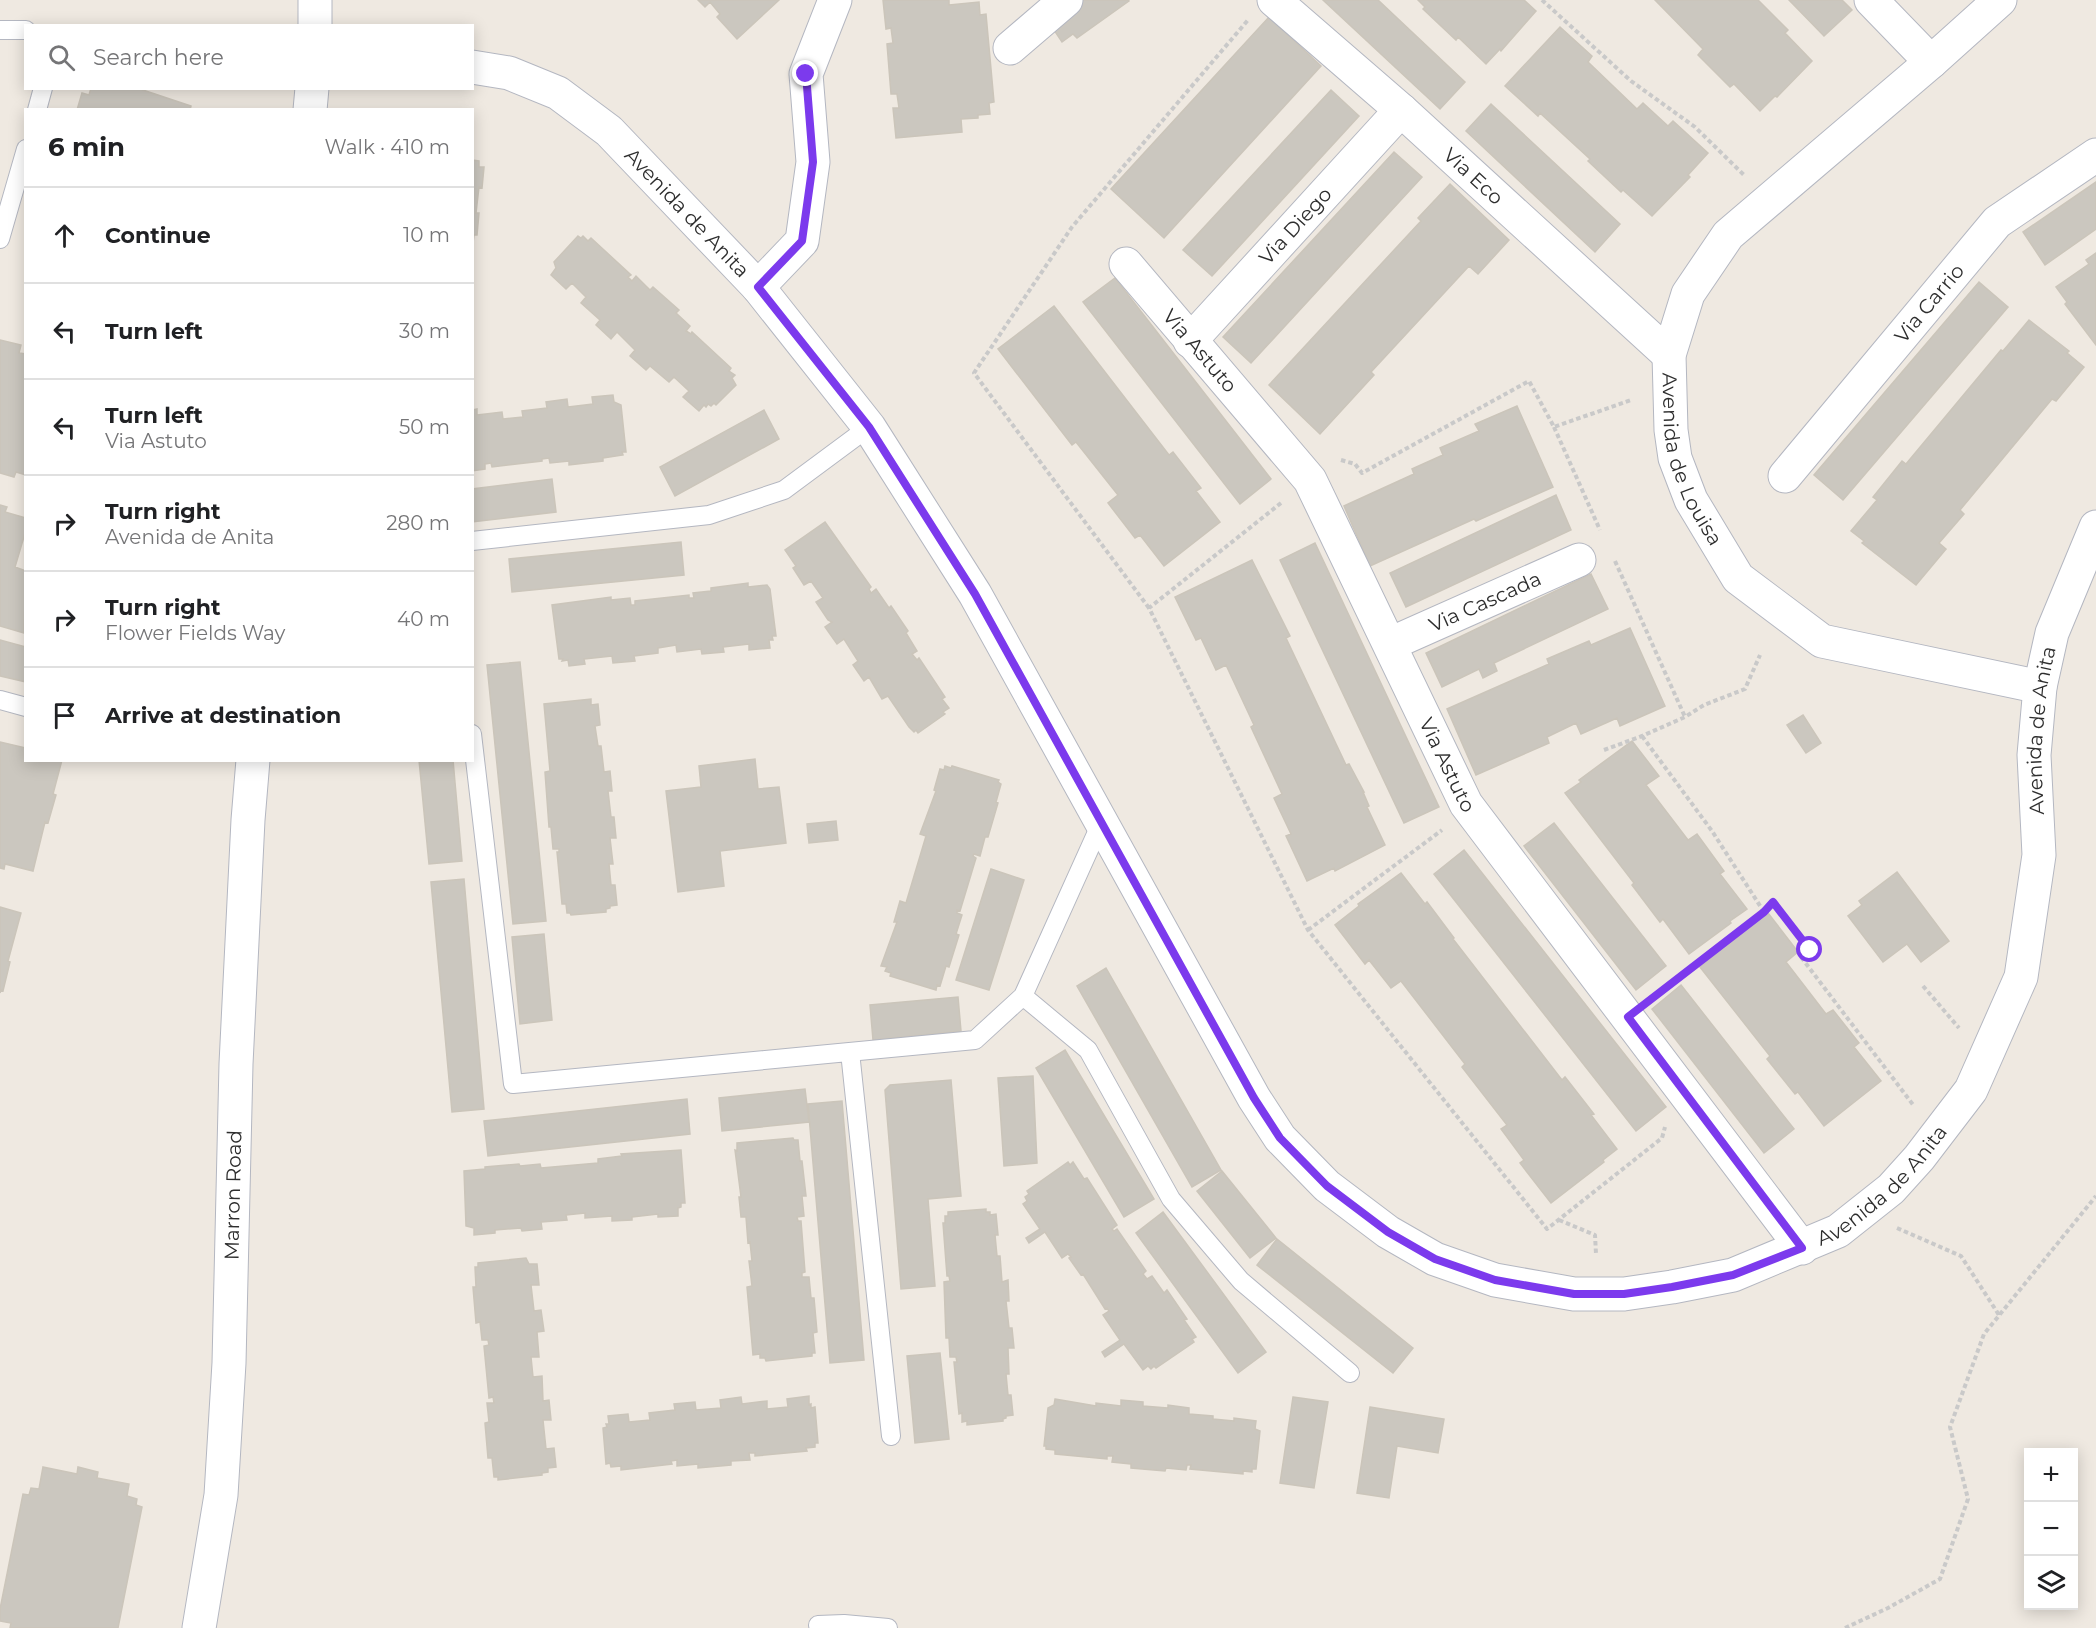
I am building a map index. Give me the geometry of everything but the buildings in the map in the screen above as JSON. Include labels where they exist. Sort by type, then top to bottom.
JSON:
[{"type":"street","points":[[315,0],[315,24]]},
{"type":"street","points":[[758,287],[802,241],[813,162],[806,74],[835,0]]},
{"type":"street","points":[[1010,48],[1066,0]]},
{"type":"street","points":[[1871,0],[1931,62]]},
{"type":"street","name":"Avenida de Louisa","points":[[2000,0],[1931,62],[1728,235],[1688,294],[1669,355],[1671,430],[1675,458],[1691,500],[1738,578],[1822,641],[2040,687]]},
{"type":"street","name":"Via Eco","points":[[1262,9],[1401,110],[1669,355]]},
{"type":"street","name":"Avenida de Anita","points":[[474,67],[509,73],[558,93],[609,131],[758,287],[869,427],[975,594],[1254,1098],[1280,1138],[1327,1186],[1388,1232],[1435,1259],[1495,1280],[1574,1294],[1624,1294],[1733,1275],[1838,1231],[1890,1189],[1919,1158],[1971,1090],[2021,977],[2039,855],[2034,755],[2040,687],[2052,633],[2096,527]]},
{"type":"street","points":[[310,108],[312,90]]},
{"type":"street","name":"Via Diego","points":[[1190,341],[1401,110]]},
{"type":"street","name":"Via Carrio","points":[[1785,476],[1997,222],[2096,155]]},
{"type":"street","name":"Via Astuto","points":[[1126,264],[1310,480],[1466,804],[1802,1248]]},
{"type":"street","name":"Via Cascada","points":[[1390,644],[1579,560]]},
{"type":"street","name":"Marron Road","points":[[199,1628],[221,1495],[229,1363],[236,1064],[253,762]]},
{"type":"lane","points":[[0,30],[24,30]]},
{"type":"lane","points":[[37,108],[42,90]]},
{"type":"lane","points":[[0,239],[24,156]]},
{"type":"lane","points":[[474,541],[709,515],[784,490],[869,427]]},
{"type":"lane","points":[[0,700],[24,706]]},
{"type":"lane","points":[[474,751],[513,1084],[975,1040],[1023,996],[1102,821]]},
{"type":"lane","points":[[1023,996],[1088,1050],[1171,1199],[1241,1281],[1350,1373]]},
{"type":"lane","points":[[850,1052],[891,1436]]},
{"type":"lane","points":[[818,1625],[888,1628]]},
{"type":"path","points":[[1542,0],[1631,81],[1695,127],[1745,177]]},
{"type":"path","points":[[1262,9],[1072,227],[974,373],[1149,608],[1308,930],[1547,1229],[1662,1138],[1668,1122]]},
{"type":"path","points":[[1149,608],[1310,480],[1342,460],[1355,464],[1362,473],[1529,381],[1554,427],[1602,534]]},
{"type":"path","points":[[1554,427],[1631,400]]},
{"type":"path","points":[[1612,556],[1685,717]]},
{"type":"path","points":[[1604,750],[1642,736],[1685,717],[1704,705],[1745,689],[1760,655]]},
{"type":"path","points":[[1642,736],[1712,831],[1764,912]]},
{"type":"path","points":[[1308,930],[1448,825]]},
{"type":"path","points":[[1628,1017],[1764,912],[1773,902],[1810,950],[1801,957],[1914,1107]]},
{"type":"path","points":[[1923,986],[1961,1031]]},
{"type":"path","points":[[1845,1628],[1888,1608],[1940,1579],[1968,1498],[1950,1427],[1984,1334],[2096,1196]]},
{"type":"path","points":[[1861,1213],[1961,1256],[1999,1315]]},
{"type":"path","points":[[1559,1220],[1595,1235],[1596,1254]]},
{"type":"route","points":[[806,74],[813,162],[802,241],[758,287],[869,427],[975,594],[1254,1098],[1280,1138],[1327,1186],[1388,1232],[1435,1259],[1495,1280],[1574,1294],[1624,1294],[1733,1275],[1802,1248],[1628,1017],[1764,912],[1773,902],[1810,950]]}]
